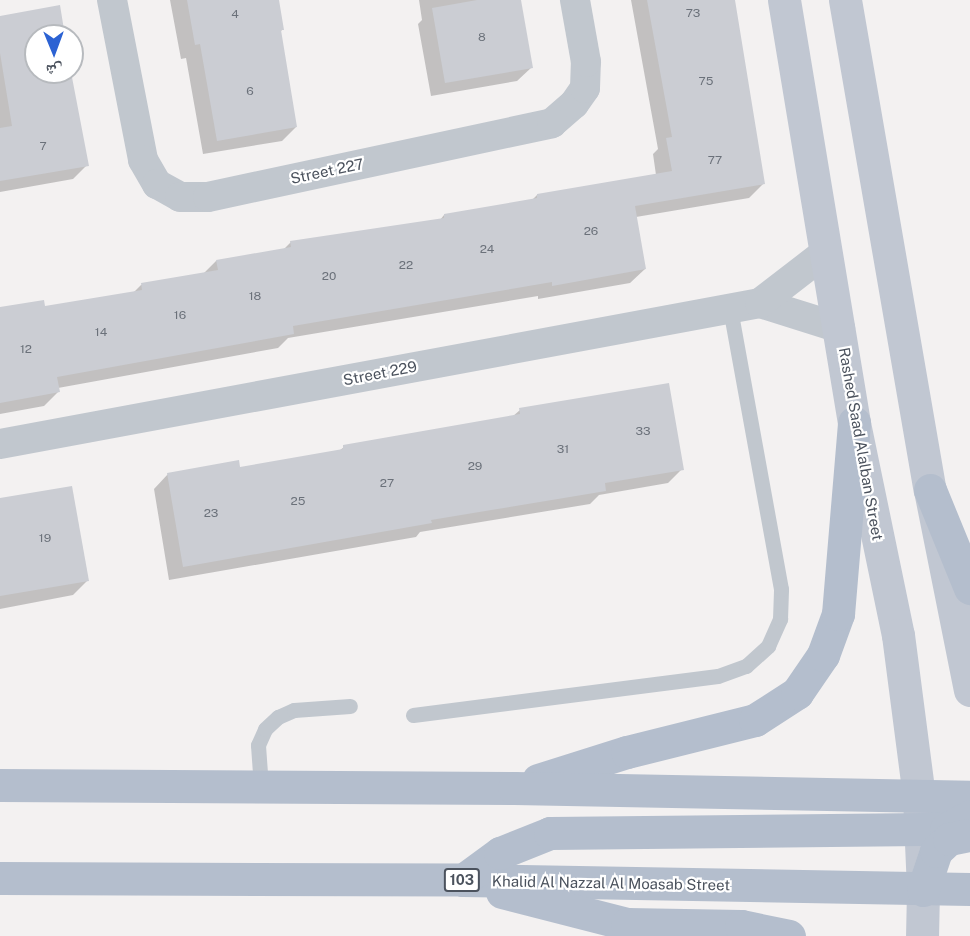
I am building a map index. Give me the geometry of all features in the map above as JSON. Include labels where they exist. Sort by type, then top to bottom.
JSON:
[{"type":"main road","name":"Rashed Saad Alalban Street","points":[[784,0],[854,423],[898,635],[919,797],[924,890],[922,936]]},
{"type":"main road","points":[[845,0],[930,489],[970,690]]},
{"type":"main road","points":[[514,788],[627,752],[755,720],[797,693],[823,656],[838,614],[854,423]]},
{"type":"main road","points":[[930,489],[970,588]]},
{"type":"main road","points":[[0,785],[514,788],[970,797]]},
{"type":"main road","points":[[464,880],[500,854],[550,833],[946,829],[970,816]]},
{"type":"main road","points":[[924,890],[936,851],[949,839],[970,835]]},
{"type":"main road","name":"Khalid Al Nazzal Al Moasab Street","points":[[0,878],[464,880],[924,890],[970,889]]},
{"type":"main road","points":[[464,880],[536,902],[627,924],[741,926],[789,936]]},
{"type":"street","name":"Street 227","points":[[112,0],[143,160],[157,184],[180,197],[208,197],[552,123],[574,104],[585,88],[586,62],[575,0]]},
{"type":"street","name":"Street 229","points":[[760,303],[825,253]]},
{"type":"street","name":"Street 229","points":[[0,444],[760,303],[840,328]]},
{"type":"lane","points":[[413,715],[718,676],[746,666],[768,646],[780,619],[781,589],[730,308]]},
{"type":"lane","points":[[261,787],[258,745],[265,729],[278,717],[294,710],[350,706]]},
{"type":"building","points":[[187,0],[279,0],[284,30],[281,30],[297,127],[217,141],[200,44],[195,45]]},
{"type":"building","points":[[477,0],[521,0],[533,68],[445,83],[432,8]]},
{"type":"building","points":[[647,0],[735,0],[765,184],[635,206],[646,269],[552,286],[552,282],[293,326],[294,334],[57,377],[60,392],[0,403],[0,307],[44,300],[45,306],[142,290],[141,283],[218,270],[216,260],[291,247],[290,241],[444,218],[444,214],[537,198],[537,194],[672,171],[666,138],[672,137]]},
{"type":"building","points":[[60,5],[63,24],[24,24],[24,84],[73,84],[89,166],[0,181],[0,128],[12,126],[0,53],[0,16]]},
{"type":"building","points":[[669,383],[684,470],[605,483],[606,491],[431,520],[432,523],[183,567],[167,473],[239,460],[240,467],[343,449],[343,445],[520,414],[519,408]]},
{"type":"building","points":[[72,486],[89,581],[0,596],[0,498]]}]
